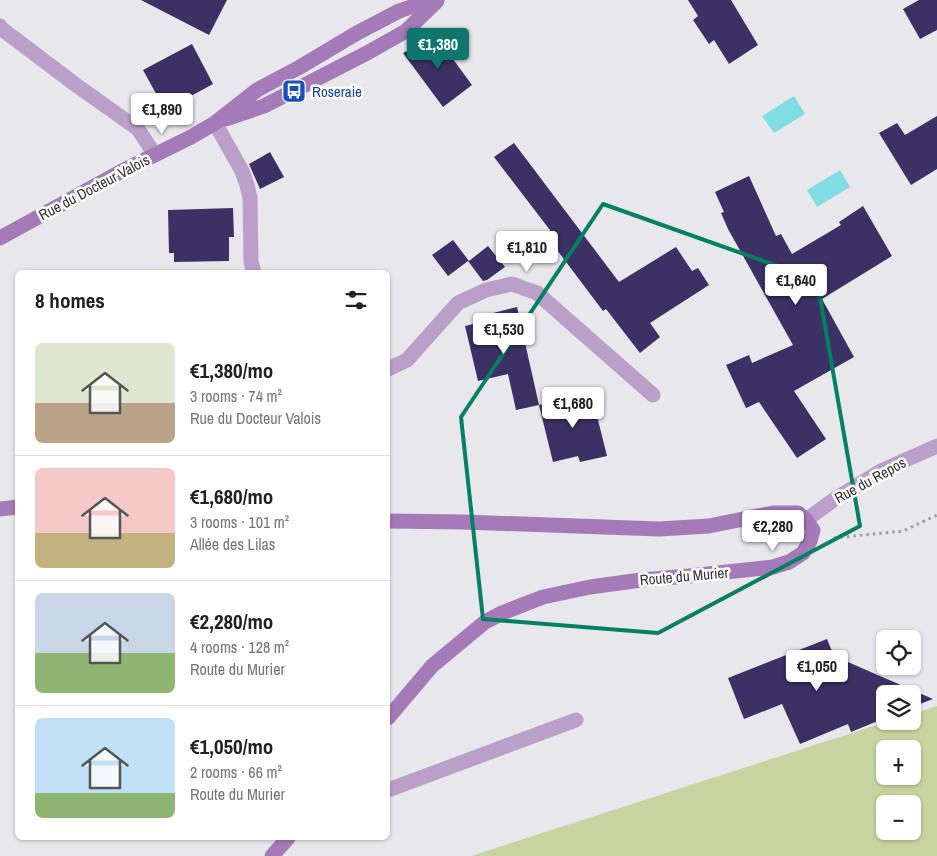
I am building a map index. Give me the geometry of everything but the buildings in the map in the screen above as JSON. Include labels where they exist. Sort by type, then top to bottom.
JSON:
[{"type":"street","name":"Rue du Docteur Valois","points":[[0,238],[122,171],[191,137],[215,122],[257,90],[357,33],[399,11],[432,0]]},
{"type":"street","name":"Rue du Docteur Valois","points":[[215,122],[264,106],[367,53],[406,30],[438,0]]},
{"type":"street","points":[[0,26],[138,129],[155,155]]},
{"type":"street","points":[[215,122],[242,171],[247,185],[250,198],[254,270]]},
{"type":"street","points":[[390,368],[407,360],[458,303],[486,290],[512,284],[537,293],[653,395]]},
{"type":"street","name":"Rue du Repos","points":[[806,520],[835,499],[883,470],[937,446]]},
{"type":"street","points":[[0,509],[15,507]]},
{"type":"street","points":[[390,521],[659,529],[708,526],[773,514],[798,512],[813,530],[810,541]]},
{"type":"street","name":"Route du Murier","points":[[390,716],[432,666],[484,622],[509,610],[543,598],[590,587],[641,580],[773,568],[789,562],[803,553],[810,541]]},
{"type":"street","points":[[390,789],[576,720]]},
{"type":"street","points":[[272,856],[286,840]]},
{"type":"path","points":[[810,541],[903,531],[937,515]]},
{"type":"highlighted area","points":[[603,204],[817,280],[860,526],[658,633],[483,619],[461,417]]},
{"type":"green space","points":[[937,706],[937,856],[471,856],[876,725],[876,730],[921,730],[921,711]]},
{"type":"water","points":[[794,96],[805,114],[774,133],[762,116]]},
{"type":"water","points":[[840,170],[850,187],[817,207],[807,190]]},
{"type":"place","name":"Roseraie","points":[[294,91]]}]
